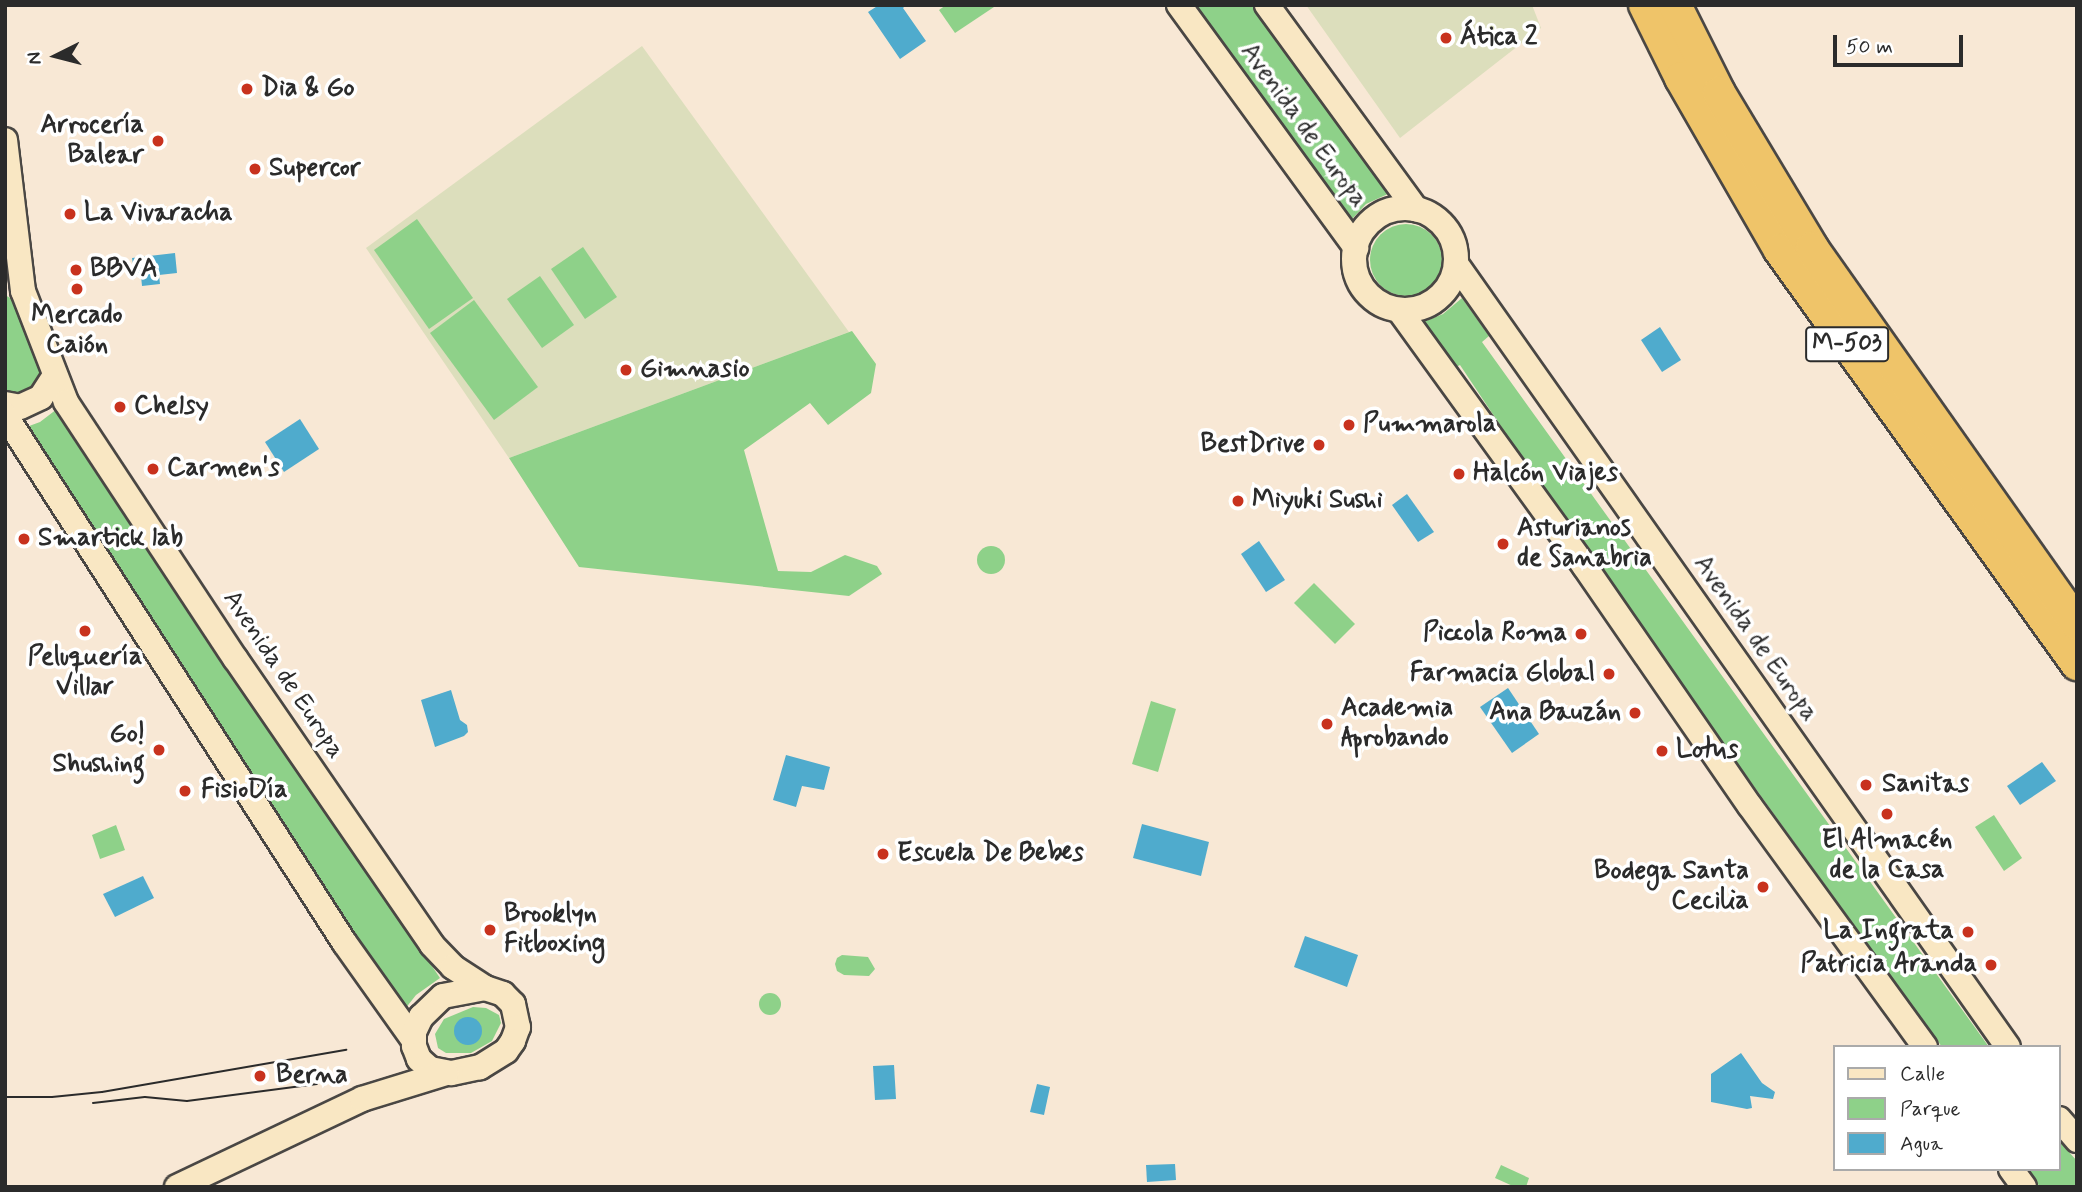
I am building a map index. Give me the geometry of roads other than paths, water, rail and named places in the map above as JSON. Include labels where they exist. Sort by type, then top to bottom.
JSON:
[{"type":"highway","name":"M-503","points":[[1630,5],[1686,118],[2077,664]]},
{"type":"highway","name":"M-503","points":[[1645,5],[1681,78],[1780,250]]},
{"type":"highway","name":"M-503","points":[[1675,5],[1719,93],[1812,248],[2077,624]]},
{"type":"highway","name":"M-503","points":[[1683,5],[1719,93]]},
{"type":"street","name":"Avenida de Europa","points":[[1178,5],[1356,248]]},
{"type":"street","name":"Avenida de Europa","points":[[1267,5],[1416,209]]},
{"type":"street","name":"Avenida de Europa","points":[[5,140],[14,286],[66,402],[235,658],[432,945],[453,967],[485,988]]},
{"type":"street","points":[[1403,208],[1416,209],[1442,223],[1451,235],[1456,264],[1443,294],[1431,304],[1399,310],[1376,300],[1359,281],[1355,264],[1356,248],[1368,224],[1378,216],[1403,208]]},
{"type":"street","name":"Avenida de Europa","points":[[1456,264],[2007,1045]]},
{"type":"street","points":[[1399,310],[1585,567],[1750,806],[1924,1045]]},
{"type":"street","points":[[5,404],[20,407],[41,397],[54,377]]},
{"type":"street","points":[[5,415],[344,942],[413,1043],[424,1064],[446,1073]]},
{"type":"street","points":[[177,1187],[362,1099],[446,1073],[481,1067],[506,1051],[513,1041],[518,1027],[513,1004],[503,995],[485,988],[456,992],[435,1002],[421,1017],[413,1043],[395,1076],[362,1099]]},
{"type":"street","points":[[2061,1121],[2077,1140]]},
{"type":"street","points":[[2012,1171],[2024,1187]]},
{"type":"water","points":[[879,5],[906,5],[903,8],[926,41],[900,59],[868,12]]},
{"type":"water","points":[[175,253],[177,273],[159,275],[160,284],[142,286],[141,276],[135,277],[132,258]]},
{"type":"water","points":[[1660,327],[1681,360],[1662,372],[1641,340]]},
{"type":"water","points":[[300,419],[319,449],[284,472],[265,442]]},
{"type":"water","points":[[1407,494],[1434,532],[1418,542],[1392,505]]},
{"type":"water","points":[[1259,541],[1285,580],[1266,592],[1241,554]]},
{"type":"water","points":[[1508,688],[1539,734],[1512,753],[1480,707]]},
{"type":"water","points":[[451,690],[460,720],[467,725],[468,732],[435,747],[421,700]]},
{"type":"water","points":[[786,755],[830,767],[824,790],[802,786],[796,807],[773,800]]},
{"type":"water","points":[[2042,762],[2056,781],[2020,805],[2007,786]]},
{"type":"water","points":[[1142,824],[1209,842],[1201,876],[1133,858]]},
{"type":"water","points":[[143,876],[154,898],[115,917],[103,894]]},
{"type":"water","points":[[1305,936],[1358,955],[1347,987],[1294,967]]},
{"type":"water","points":[[468,1017],[478,1021],[482,1031],[478,1041],[468,1045],[458,1041],[454,1031],[458,1021]]},
{"type":"water","points":[[1741,1053],[1762,1083],[1775,1092],[1773,1099],[1750,1096],[1752,1108],[1747,1109],[1711,1102],[1711,1074]]},
{"type":"water","points":[[894,1065],[896,1099],[875,1100],[873,1066]]},
{"type":"water","points":[[1037,1084],[1050,1087],[1044,1115],[1030,1112]]},
{"type":"water","points":[[1175,1164],[1176,1180],[1147,1182],[1146,1165]]},
{"type":"tram line","points":[[5,1097],[52,1097],[102,1092],[346,1050]]},
{"type":"tram line","points":[[93,1103],[145,1097],[187,1101],[317,1084]]},
{"type":"place","name":"Ática 2","points":[[1446,38]]},
{"type":"place","name":"Dia & Go","points":[[247,89]]},
{"type":"place","name":"Arrocería Balear","points":[[158,141]]},
{"type":"place","name":"Supercor","points":[[255,169]]},
{"type":"place","name":"La Vivaracha","points":[[70,214]]},
{"type":"place","name":"BBVA","points":[[76,270]]},
{"type":"place","name":"Mercado Caión","points":[[77,289]]},
{"type":"place","name":"Gimnasio","points":[[626,370]]},
{"type":"place","name":"Chelsy","points":[[120,407]]},
{"type":"place","name":"Pummarola","points":[[1349,425]]},
{"type":"place","name":"BestDrive","points":[[1319,445]]},
{"type":"place","name":"Carmen's","points":[[153,469]]},
{"type":"place","name":"Halcón Viajes","points":[[1459,474]]},
{"type":"place","name":"Miyuki Sushi","points":[[1238,501]]},
{"type":"place","name":"Smartick lab","points":[[24,539]]},
{"type":"place","name":"Asturianos de Sanabria","points":[[1503,544]]},
{"type":"place","name":"Peluquería Villar","points":[[85,631]]},
{"type":"place","name":"Piccola Roma","points":[[1581,634]]},
{"type":"place","name":"Farmacia Global","points":[[1609,674]]},
{"type":"place","name":"Ana Bauzán","points":[[1635,713]]},
{"type":"place","name":"Academia Aprobando","points":[[1327,724]]},
{"type":"place","name":"Go! Shushing","points":[[159,750]]},
{"type":"place","name":"Lotus","points":[[1662,751]]},
{"type":"place","name":"Sanitas","points":[[1866,785]]},
{"type":"place","name":"FisioDía","points":[[185,791]]},
{"type":"place","name":"El Almacén de la Casa","points":[[1887,814]]},
{"type":"place","name":"Escuela De Bebes","points":[[883,854]]},
{"type":"place","name":"Bodega Santa Cecilia","points":[[1763,887]]},
{"type":"place","name":"Brooklyn Fitboxing","points":[[490,930]]},
{"type":"place","name":"La Ingrata","points":[[1968,932]]},
{"type":"place","name":"Patricia Aranda","points":[[1991,965]]},
{"type":"place","name":"Berna","points":[[260,1076]]}]
